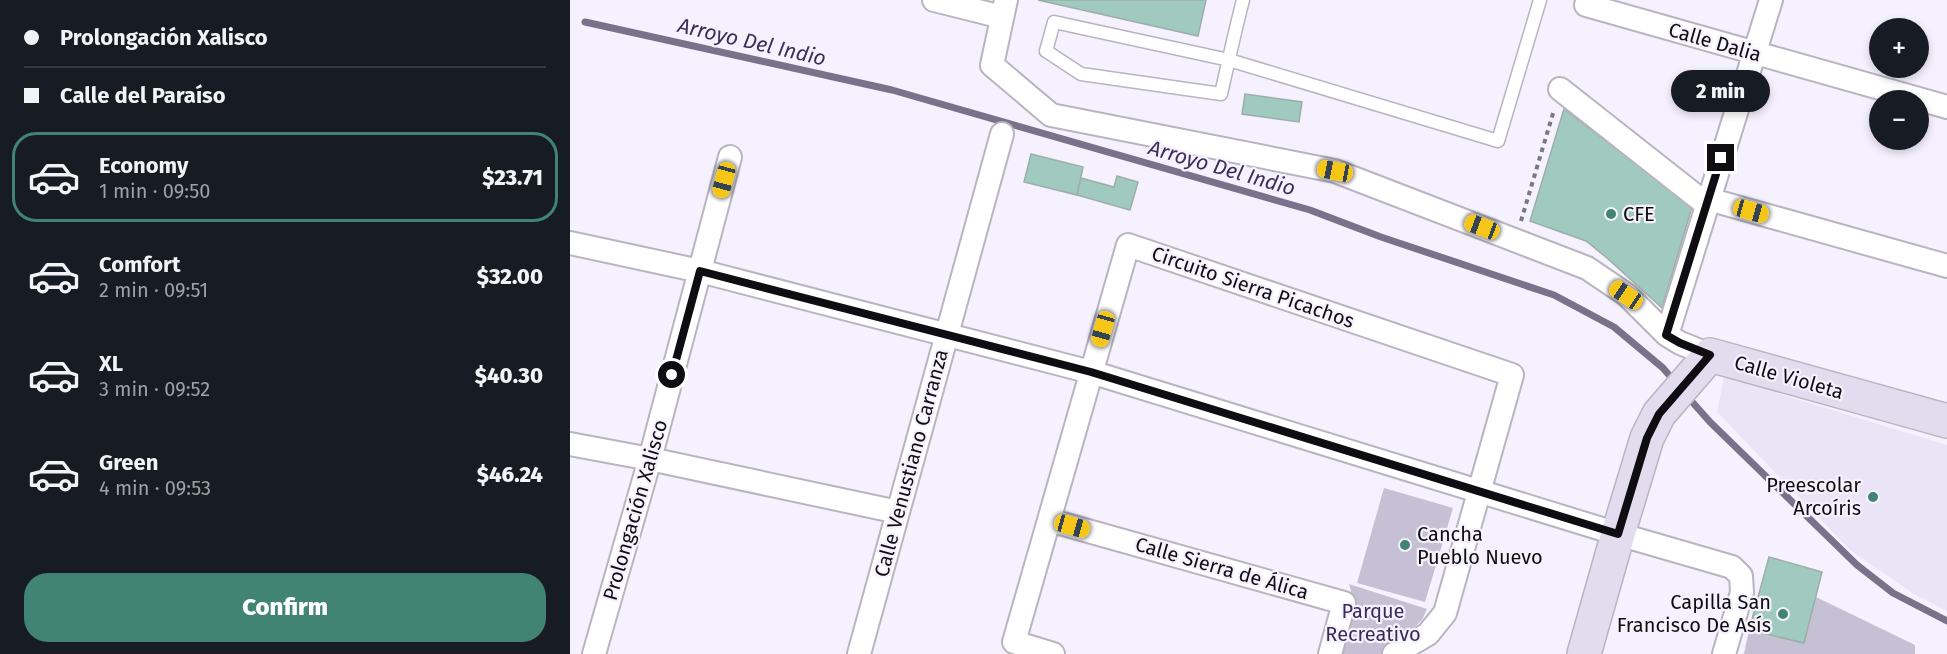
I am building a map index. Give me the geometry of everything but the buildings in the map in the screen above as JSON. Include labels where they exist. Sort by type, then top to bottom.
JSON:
[{"type":"street","points":[[934,0],[1004,8]]},
{"type":"street","points":[[1666,335],[1771,0]]},
{"type":"street","name":"Calle Dalia","points":[[1586,5],[1947,107]]},
{"type":"street","name":"Calle Violeta","points":[[1004,8],[992,65],[1051,115],[1335,171],[1587,268],[1626,295],[1666,335],[1680,343],[1703,363],[1947,422]]},
{"type":"street","points":[[1560,89],[1707,202],[1947,266]]},
{"type":"street","name":"Calle Venustiano Carranza","points":[[859,654],[1002,134]]},
{"type":"street","name":"Prolongación Xalisco","points":[[594,654],[650,459],[730,157]]},
{"type":"street","points":[[570,243],[700,271],[1091,372],[1732,567],[1741,576],[1742,592],[1724,654]]},
{"type":"street","name":"Circuito Sierra Picachos","points":[[1053,654],[1014,642],[1128,244],[1512,375],[1445,613],[1428,634],[1394,654]]},
{"type":"street","points":[[1584,654],[1647,438],[1659,414],[1703,363]]},
{"type":"street","points":[[570,444],[898,512]]},
{"type":"street","name":"Calle Sierra de Álica","points":[[1049,520],[1344,603],[1330,654]]},
{"type":"lane","points":[[1243,0],[1229,60],[1221,94],[1081,74],[1046,51],[1053,22],[1229,60],[1498,141],[1540,0]]},
{"type":"path","points":[[1516,240],[1560,89]]},
{"type":"shaded area","name":"Preescolar Arcoíris","points":[[1724,377],[1947,445],[1947,611],[1914,594],[1850,550],[1717,412]]},
{"type":"green space","name":"Cancha Pueblo Nuevo","points":[[1384,488],[1453,508],[1425,602],[1357,583]]},
{"type":"green space","name":"Parque Recreativo","points":[[1349,584],[1427,609],[1422,620],[1396,644],[1381,654],[1335,654],[1351,591]]},
{"type":"green space","points":[[1816,597],[1915,645],[1915,654],[1744,654],[1749,630],[1804,643]]},
{"type":"waterway","name":"Arroyo Del Indio","points":[[585,22],[892,90],[1310,210],[1381,237],[1554,295],[1614,327],[1663,368],[1675,382]]},
{"type":"waterway","name":"Arroyo Del Indio","points":[[1686,395],[1710,422],[1857,565],[1893,593],[1947,621]]},
{"type":"place","name":"CFE","points":[[1611,214]]},
{"type":"place","name":"Preescolar Arcoíris","points":[[1873,497]]},
{"type":"place","name":"Cancha Pueblo Nuevo","points":[[1405,545]]},
{"type":"place","name":"Capilla San Francisco De Asís","points":[[1783,614]]},
{"type":"route","points":[[672,375],[700,271],[1091,372],[1618,534],[1647,438],[1659,414],[1710,355],[1666,335],[1721,158]]}]
